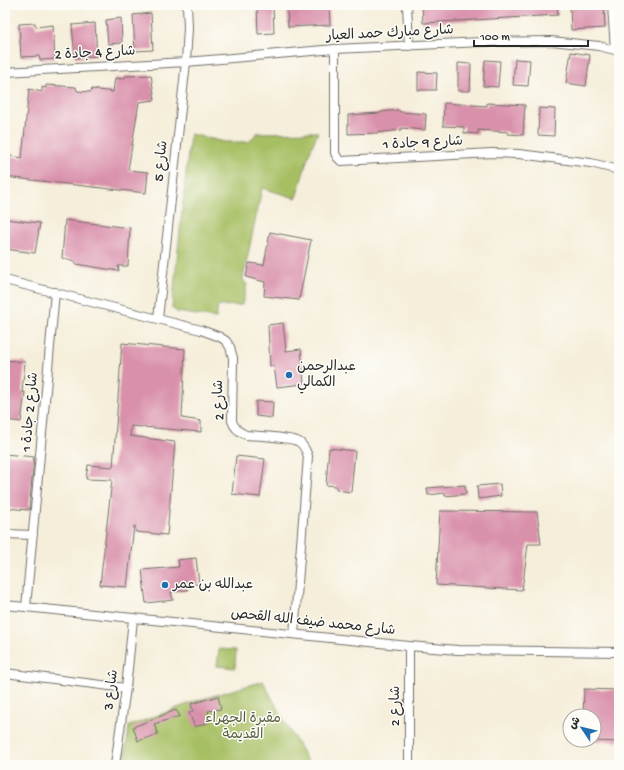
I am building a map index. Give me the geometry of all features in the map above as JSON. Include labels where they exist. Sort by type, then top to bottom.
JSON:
[{"type":"street","name":"شارع 5","points":[[158,319],[186,62],[188,28],[187,5]]},
{"type":"street","points":[[407,5],[409,46]]},
{"type":"street","points":[[612,5],[617,50]]},
{"type":"street","name":"شارع مبارك حمد العيار","points":[[186,62],[335,49],[482,42],[551,41],[599,46],[617,50]]},
{"type":"street","name":"شارع 9 جادة 1","points":[[335,49],[335,153],[341,161],[492,153],[519,154],[591,163],[619,170]]},
{"type":"street","name":"شارع 4 جادة 2","points":[[5,72],[186,62]]},
{"type":"street","name":"شارع 2","points":[[5,280],[200,330],[220,337],[226,341],[230,347],[233,358],[232,421],[234,427],[246,435],[299,442],[304,447],[308,456],[294,634]]},
{"type":"street","name":"شارع 2 جادة 1","points":[[26,608],[55,292]]},
{"type":"street","points":[[5,534],[33,535]]},
{"type":"street","name":"شارع محمد ضيف الله القحص","points":[[5,605],[133,619],[458,650],[619,652]]},
{"type":"street","name":"شارع 3","points":[[115,765],[126,688],[133,619]]},
{"type":"street","name":"شارع 2","points":[[409,646],[409,765]]},
{"type":"street","points":[[5,673],[126,688]]},
{"type":"green space","points":[[318,132],[309,154],[296,198],[262,188],[243,278],[244,282],[247,284],[242,305],[218,306],[216,318],[177,312],[172,308],[190,134],[225,142],[249,142],[257,133]]},
{"type":"green space","points":[[219,649],[236,650],[235,668],[217,666]]},
{"type":"green space","name":"مقبرة الجهراء القديمة","points":[[263,681],[310,765],[124,765],[129,726],[196,701]]},
{"type":"building","points":[[257,5],[273,5],[274,33],[258,34]]},
{"type":"building","points":[[287,5],[329,5],[330,25],[288,27]]},
{"type":"building","points":[[422,5],[557,5],[558,15],[423,23]]},
{"type":"building","points":[[570,5],[604,5],[605,28],[571,30]]},
{"type":"building","points":[[151,13],[153,50],[135,51],[133,15]]},
{"type":"building","points":[[121,18],[122,43],[108,44],[106,20]]},
{"type":"building","points":[[35,23],[36,27],[53,25],[55,59],[40,60],[39,56],[21,57],[19,24]]},
{"type":"building","points":[[95,23],[97,56],[75,58],[72,25]]},
{"type":"building","points":[[571,52],[590,55],[586,86],[566,83]]},
{"type":"building","points":[[515,59],[530,60],[528,86],[513,85]]},
{"type":"building","points":[[485,60],[500,61],[498,87],[483,86]]},
{"type":"building","points":[[458,63],[471,64],[470,91],[458,91]]},
{"type":"building","points":[[418,72],[437,73],[436,90],[418,90]]},
{"type":"building","points":[[151,75],[155,100],[139,102],[128,170],[148,172],[146,193],[5,177],[5,155],[22,158],[29,89],[42,92],[42,87],[46,88],[46,85],[76,87],[77,91],[91,92],[92,89],[113,92],[115,78],[124,79],[125,76]]},
{"type":"building","points":[[444,103],[487,106],[487,103],[525,105],[523,135],[508,134],[508,132],[478,130],[478,134],[464,133],[464,127],[443,126]]},
{"type":"building","points":[[539,108],[555,109],[554,136],[538,135]]},
{"type":"building","points":[[399,110],[400,112],[426,114],[425,130],[401,128],[401,130],[376,133],[348,134],[348,115],[381,113]]},
{"type":"building","points":[[5,219],[40,223],[35,253],[5,249]]},
{"type":"building","points":[[65,220],[130,228],[128,266],[118,266],[119,271],[76,264],[75,261],[62,258]]},
{"type":"building","points":[[270,232],[311,240],[299,300],[264,296],[265,282],[246,277],[249,263],[264,265]]},
{"type":"building","name":"عبدالرحمن الكمالي","points":[[283,323],[286,351],[301,349],[304,384],[277,387],[274,366],[270,366],[268,325]]},
{"type":"building","points":[[122,343],[185,349],[182,418],[201,421],[201,432],[131,426],[130,436],[175,442],[167,535],[136,532],[134,526],[127,587],[100,585],[112,480],[86,479],[88,465],[113,467]]},
{"type":"building","points":[[5,360],[25,362],[22,392],[25,392],[21,422],[5,420]]},
{"type":"building","points":[[256,401],[273,402],[272,418],[256,416]]},
{"type":"building","points":[[329,448],[355,451],[351,492],[337,490],[336,486],[326,485]]},
{"type":"building","points":[[5,454],[34,457],[29,510],[5,508]]},
{"type":"building","points":[[236,456],[265,459],[260,497],[232,494]]},
{"type":"building","points":[[500,484],[501,496],[478,499],[477,486]]},
{"type":"building","points":[[465,485],[466,494],[445,496],[445,493],[428,495],[427,488]]},
{"type":"building","points":[[440,511],[537,512],[541,544],[528,544],[522,590],[436,585]]},
{"type":"building","name":"عبدالله بن عمر","points":[[196,558],[199,584],[187,585],[188,590],[171,592],[173,600],[146,603],[142,570],[179,567],[178,560]]},
{"type":"building","points":[[584,689],[619,690],[619,742],[602,741],[602,708],[583,708]]},
{"type":"building","points":[[218,696],[221,709],[208,711],[210,722],[195,727],[189,713],[193,711],[191,704]]},
{"type":"building","points":[[176,710],[180,716],[154,724],[158,734],[138,741],[133,727]]},
{"type":"place","name":"عبدالرحمن الكمالي","points":[[289,375]]},
{"type":"place","name":"عبدالله بن عمر","points":[[165,585]]}]
